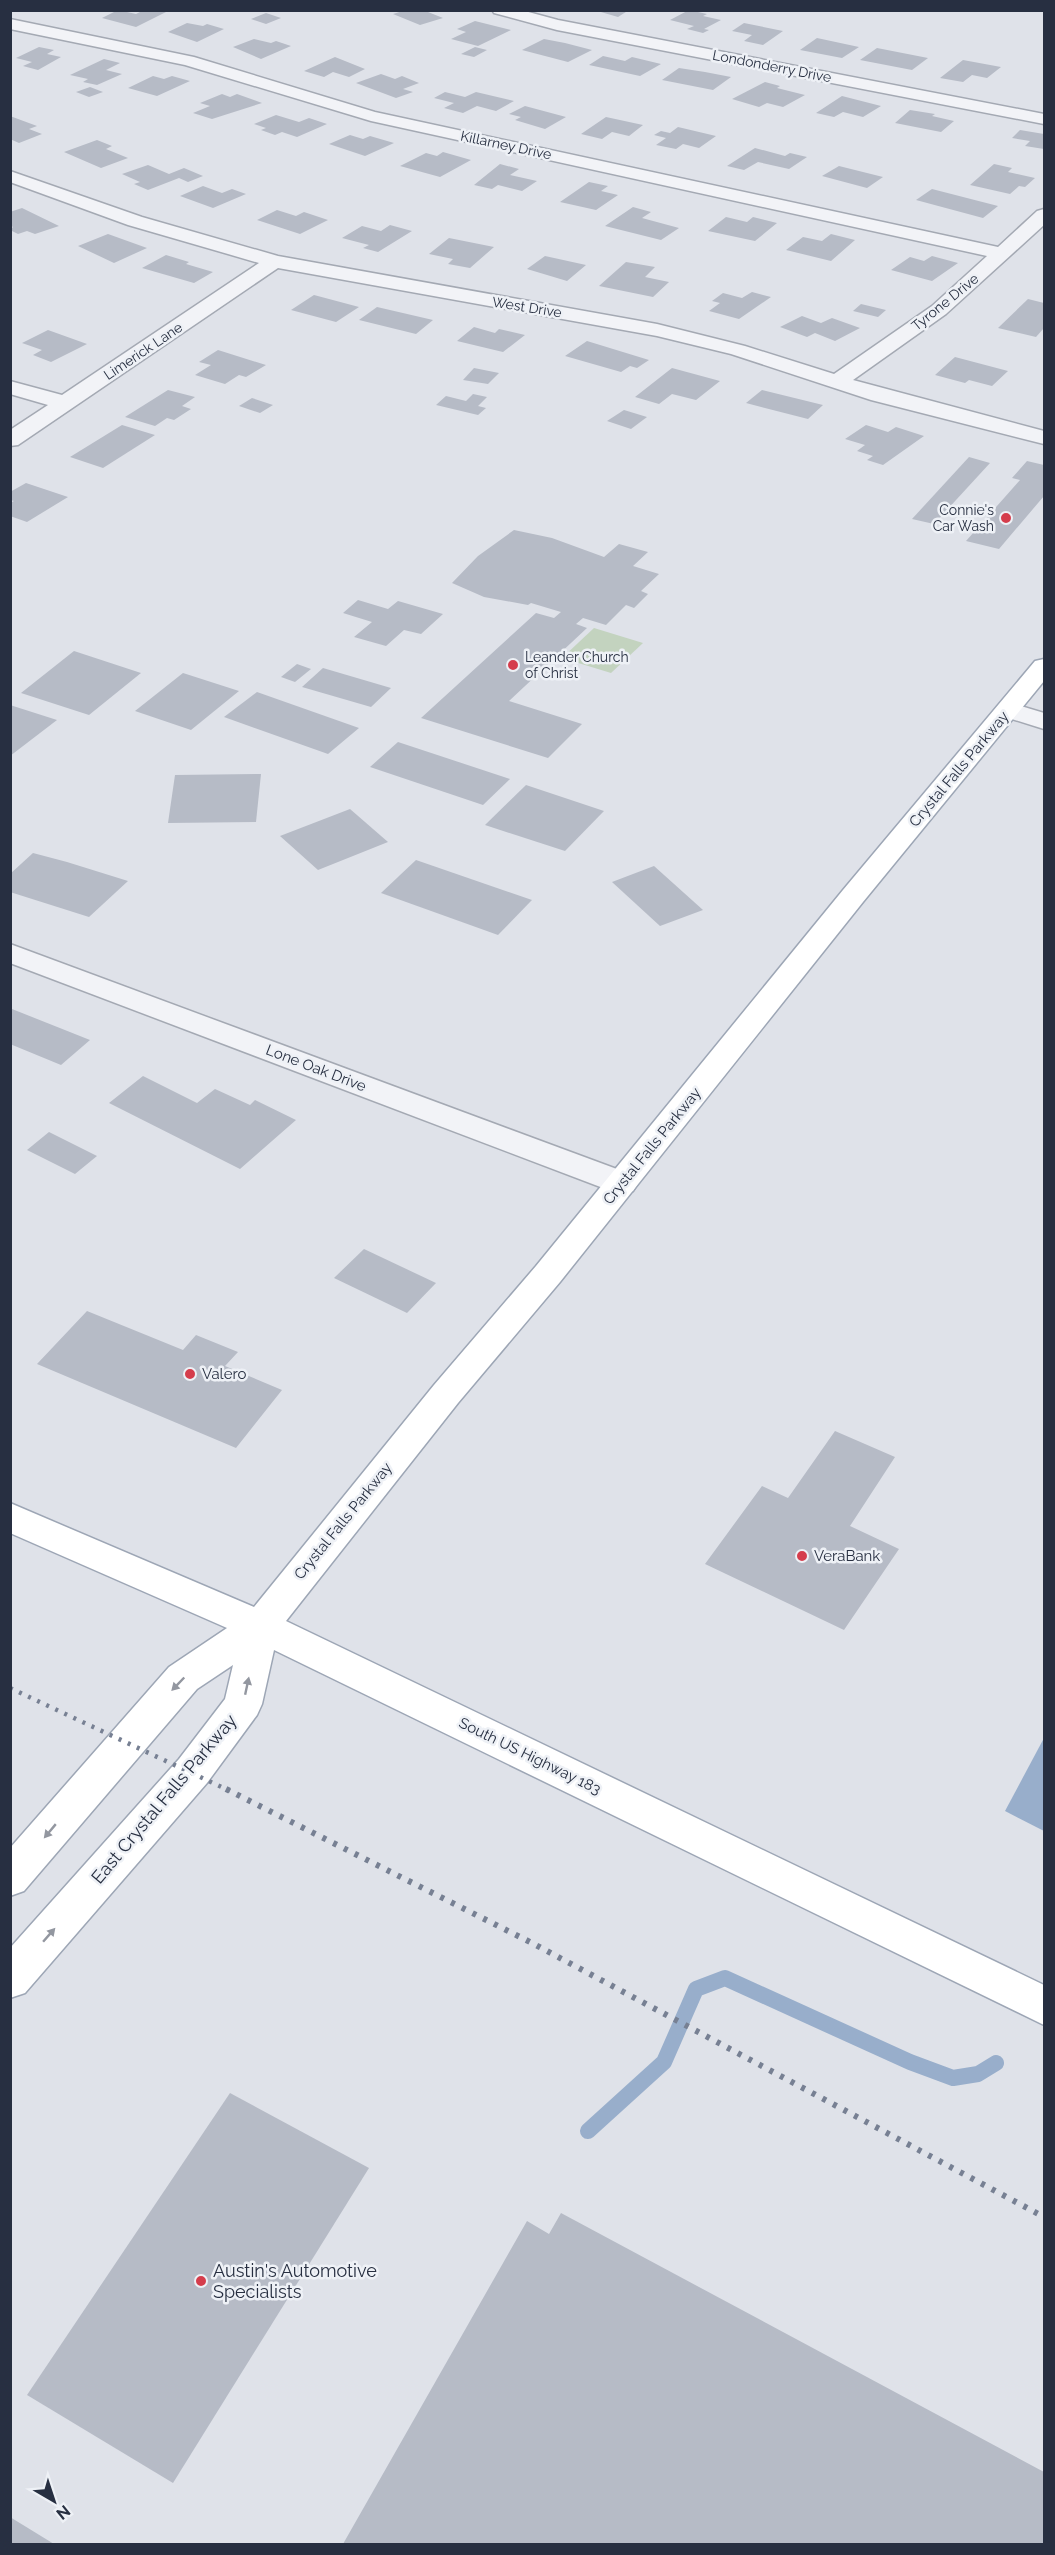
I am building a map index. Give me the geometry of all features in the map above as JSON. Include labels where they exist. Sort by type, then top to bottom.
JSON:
[{"type":"main road","name":"Crystal Falls Parkway","points":[[260,1626],[446,1394],[622,1183],[860,888],[1044,666]]},
{"type":"main road","name":"South US Highway 183","points":[[10,1517],[260,1626],[1044,2006]]},
{"type":"main road","points":[[10,1878],[183,1678],[260,1626]]},
{"type":"main road","name":"East Crystal Falls Parkway","points":[[10,1980],[193,1771],[243,1704],[260,1626]]},
{"type":"street","name":"Londonderry Drive","points":[[500,10],[557,25],[1044,119]]},
{"type":"street","name":"Killarney Drive","points":[[10,24],[188,61],[382,118],[1004,254]]},
{"type":"street","name":"West Drive","points":[[10,176],[135,221],[275,261],[342,275],[657,330],[738,350],[891,398],[1044,438]]},
{"type":"street","name":"Tyrone Drive","points":[[838,381],[939,310],[1004,254],[1044,215]]},
{"type":"street","name":"Limerick Lane","points":[[10,440],[275,261]]},
{"type":"street","points":[[10,387],[66,404]]},
{"type":"street","points":[[1008,710],[1044,721]]},
{"type":"street","name":"Lone Oak Drive","points":[[10,953],[622,1183]]},
{"type":"green space","points":[[594,628],[643,643],[611,673],[562,658]]},
{"type":"water","points":[[1044,1738],[1044,1831],[1005,1811]]},
{"type":"building","points":[[118,10],[136,14],[144,10],[170,10],[136,27],[102,18]]},
{"type":"building","points":[[406,10],[430,10],[428,12],[443,18],[420,25],[393,14]]},
{"type":"building","points":[[594,10],[629,10],[618,17]]},
{"type":"building","points":[[689,10],[721,20],[704,29],[709,30],[703,33],[687,29],[694,26],[670,20]]},
{"type":"building","points":[[266,13],[281,18],[266,24],[251,19]]},
{"type":"building","points":[[475,21],[511,30],[478,46],[451,39],[466,32],[457,29]]},
{"type":"building","points":[[187,23],[203,26],[207,24],[224,29],[197,42],[168,32]]},
{"type":"building","points":[[744,23],[783,31],[763,45],[744,41],[752,35],[732,31]]},
{"type":"building","points":[[817,38],[859,47],[842,58],[800,50]]},
{"type":"building","points":[[254,39],[271,43],[276,41],[291,46],[261,59],[233,47]]},
{"type":"building","points":[[544,39],[592,50],[568,62],[522,50]]},
{"type":"building","points":[[39,47],[54,50],[47,54],[61,57],[38,70],[23,66],[32,62],[16,58]]},
{"type":"building","points":[[475,47],[487,50],[474,57],[461,54]]},
{"type":"building","points":[[877,48],[928,58],[912,70],[860,60]]},
{"type":"building","points":[[603,56],[625,61],[632,57],[661,64],[640,76],[589,65]]},
{"type":"building","points":[[335,57],[365,69],[349,77],[333,72],[324,77],[304,71]]},
{"type":"building","points":[[104,59],[120,63],[106,70],[122,74],[97,85],[83,82],[88,79],[70,75]]},
{"type":"building","points":[[963,60],[1001,67],[987,78],[972,75],[963,82],[940,78]]},
{"type":"building","points":[[679,68],[731,77],[713,90],[662,80]]},
{"type":"building","points":[[381,74],[395,79],[402,76],[419,83],[403,89],[413,92],[396,98],[356,83]]},
{"type":"building","points":[[153,76],[164,79],[172,76],[190,81],[157,96],[128,88]]},
{"type":"building","points":[[765,82],[780,86],[777,88],[805,95],[783,107],[767,103],[759,107],[732,99]]},
{"type":"building","points":[[90,87],[103,92],[89,97],[76,92]]},
{"type":"building","points":[[445,92],[465,97],[476,92],[514,101],[496,111],[477,106],[463,113],[444,108],[454,103],[434,98]]},
{"type":"building","points":[[222,94],[230,97],[237,94],[262,103],[212,119],[193,113],[210,106],[200,103]]},
{"type":"building","points":[[842,96],[881,106],[863,117],[843,112],[834,117],[816,113]]},
{"type":"building","points":[[525,106],[566,117],[545,129],[515,120],[521,117],[509,114]]},
{"type":"building","points":[[910,110],[935,114],[932,116],[954,121],[941,132],[895,123]]},
{"type":"building","points":[[276,115],[299,122],[309,118],[327,124],[297,137],[282,132],[275,135],[261,130],[266,128],[254,124]]},
{"type":"building","points":[[10,116],[37,126],[29,129],[42,134],[19,143],[10,139]]},
{"type":"building","points":[[606,117],[643,125],[629,136],[612,132],[602,139],[581,134]]},
{"type":"building","points":[[678,127],[716,136],[699,148],[683,144],[676,149],[656,145],[666,138],[654,135],[661,131],[670,133]]},
{"type":"building","points":[[1020,130],[1044,134],[1044,149],[1025,146],[1030,141],[1012,138]]},
{"type":"building","points":[[350,135],[363,139],[370,136],[394,143],[365,156],[329,144]]},
{"type":"building","points":[[97,140],[112,146],[106,149],[128,158],[101,168],[64,152]]},
{"type":"building","points":[[755,148],[785,156],[790,153],[807,157],[789,169],[758,162],[744,170],[727,166]]},
{"type":"building","points":[[443,152],[471,160],[440,177],[400,166],[426,153],[437,156]]},
{"type":"building","points":[[500,164],[519,169],[510,175],[537,181],[522,191],[498,185],[492,189],[474,185]]},
{"type":"building","points":[[994,164],[1012,168],[1008,172],[1035,178],[1025,187],[1019,186],[1010,194],[970,185]]},
{"type":"building","points":[[148,165],[169,174],[184,168],[203,176],[188,182],[179,178],[148,190],[134,184],[140,182],[122,174]]},
{"type":"building","points":[[839,166],[883,177],[867,188],[822,176]]},
{"type":"building","points":[[589,182],[608,186],[601,191],[618,195],[596,210],[560,202]]},
{"type":"building","points":[[203,186],[222,193],[232,189],[246,194],[213,208],[180,196]]},
{"type":"building","points":[[932,189],[998,206],[983,218],[916,200]]},
{"type":"building","points":[[633,207],[651,212],[642,218],[679,228],[661,240],[605,226]]},
{"type":"building","points":[[22,208],[59,226],[35,234],[27,231],[18,234],[10,230],[13,227],[10,225],[10,212]]},
{"type":"building","points":[[277,210],[296,216],[304,212],[328,220],[300,234],[257,220]]},
{"type":"building","points":[[726,217],[747,222],[753,217],[777,223],[755,241],[708,231]]},
{"type":"building","points":[[390,225],[412,231],[378,252],[363,248],[369,245],[342,238],[362,226],[381,231]]},
{"type":"building","points":[[108,234],[147,248],[114,263],[78,246]]},
{"type":"building","points":[[831,234],[855,240],[831,261],[786,250],[803,237],[822,241]]},
{"type":"building","points":[[449,238],[494,247],[470,268],[448,264],[453,259],[429,254]]},
{"type":"building","points":[[166,255],[213,272],[194,283],[142,268]]},
{"type":"building","points":[[545,256],[586,265],[567,281],[527,269]]},
{"type":"building","points":[[932,256],[958,263],[932,281],[891,270],[910,257],[924,261]]},
{"type":"building","points":[[626,262],[655,267],[645,277],[669,282],[653,297],[599,286]]},
{"type":"building","points":[[752,292],[771,297],[739,319],[709,311],[720,303],[712,301],[723,293],[742,298]]},
{"type":"building","points":[[314,295],[359,307],[336,322],[291,310]]},
{"type":"building","points":[[1028,299],[1044,303],[1044,328],[1036,337],[998,328]]},
{"type":"building","points":[[861,304],[886,310],[878,317],[853,311]]},
{"type":"building","points":[[377,307],[433,320],[416,334],[359,320]]},
{"type":"building","points":[[802,316],[821,323],[832,318],[860,328],[835,341],[815,333],[807,337],[780,327]]},
{"type":"building","points":[[474,327],[495,333],[499,329],[525,335],[503,352],[457,341]]},
{"type":"building","points":[[48,330],[87,344],[51,362],[33,355],[42,350],[22,343]]},
{"type":"building","points":[[587,341],[649,360],[637,368],[630,366],[621,372],[565,356]]},
{"type":"building","points":[[218,350],[266,365],[246,377],[239,375],[225,384],[195,375],[211,365],[199,362]]},
{"type":"building","points":[[955,357],[1008,371],[992,386],[969,380],[965,383],[935,375]]},
{"type":"building","points":[[474,368],[499,373],[488,384],[463,380]]},
{"type":"building","points":[[672,368],[720,381],[696,400],[672,394],[659,404],[635,397]]},
{"type":"building","points":[[168,390],[195,397],[182,406],[191,409],[174,420],[167,418],[155,426],[125,417]]},
{"type":"building","points":[[762,390],[823,405],[808,419],[746,403]]},
{"type":"building","points":[[473,394],[487,397],[478,406],[486,408],[478,415],[436,405],[446,396],[466,401]]},
{"type":"building","points":[[252,398],[273,405],[260,413],[239,406]]},
{"type":"building","points":[[624,410],[647,417],[631,429],[607,421]]},
{"type":"building","points":[[122,425],[155,435],[103,468],[70,457]]},
{"type":"building","points":[[866,425],[888,432],[896,427],[924,436],[883,465],[867,460],[873,456],[857,451],[865,445],[845,439]]},
{"type":"building","points":[[969,457],[990,463],[934,524],[912,519]]},
{"type":"building","name":"Connie's Car Wash","points":[[1027,461],[1044,465],[1044,496],[999,549],[966,541],[1020,480],[1012,478]]},
{"type":"building","points":[[26,483],[68,497],[27,522],[10,516],[10,503],[14,501],[10,500],[10,492]]},
{"type":"building","name":"Leander Church of Christ","points":[[514,530],[552,538],[604,557],[619,544],[648,552],[633,566],[659,574],[641,591],[648,594],[634,608],[626,605],[606,625],[583,618],[576,624],[587,628],[509,701],[582,724],[548,758],[421,718],[536,613],[554,618],[561,612],[531,603],[528,605],[484,597],[452,583],[478,556]]},
{"type":"building","points":[[358,600],[388,609],[398,601],[443,614],[421,634],[404,630],[386,646],[354,637],[372,622],[343,613]]},
{"type":"building","points":[[74,651],[141,673],[89,715],[21,693]]},
{"type":"building","points":[[297,664],[311,669],[295,682],[281,677]]},
{"type":"building","points":[[323,668],[391,688],[371,707],[302,687]]},
{"type":"building","points":[[183,673],[239,691],[191,730],[135,711]]},
{"type":"building","points":[[257,692],[359,728],[328,754],[224,717]]},
{"type":"building","points":[[10,705],[57,720],[10,756]]},
{"type":"building","points":[[398,742],[510,779],[483,805],[370,767]]},
{"type":"building","points":[[261,774],[256,822],[168,823],[175,775]]},
{"type":"building","points":[[526,785],[604,811],[565,851],[485,825]]},
{"type":"building","points":[[350,809],[388,842],[318,870],[280,836]]},
{"type":"building","points":[[33,853],[128,881],[89,917],[10,892],[10,874]]},
{"type":"building","points":[[416,860],[532,900],[498,935],[381,893]]},
{"type":"building","points":[[654,866],[703,910],[660,926],[612,882]]},
{"type":"building","points":[[12,1009],[90,1040],[61,1065],[10,1044]]},
{"type":"building","points":[[143,1076],[197,1103],[215,1089],[250,1105],[255,1100],[296,1120],[240,1169],[109,1103]]},
{"type":"building","points":[[49,1132],[97,1156],[75,1174],[27,1150]]},
{"type":"building","points":[[364,1249],[436,1283],[407,1313],[334,1278]]},
{"type":"building","name":"Valero","points":[[87,1311],[183,1350],[196,1335],[238,1352],[225,1366],[282,1390],[236,1448],[37,1364]]},
{"type":"building","name":"VeraBank","points":[[835,1431],[895,1457],[850,1526],[899,1549],[844,1630],[705,1564],[762,1486],[788,1498]]},
{"type":"building","name":"Austin's Automotive Specialists","points":[[230,2093],[369,2168],[173,2483],[27,2395]]},
{"type":"building","points":[[561,2213],[1044,2472],[1044,2544],[343,2544],[527,2221],[549,2234]]},
{"type":"building","points":[[10,2517],[54,2544],[10,2544]]},
{"type":"waterway","points":[[588,2131],[664,2062],[696,1989],[725,1978],[910,2062],[953,2078],[978,2074],[996,2063]]},
{"type":"railway","points":[[10,1688],[230,1791]]},
{"type":"railway","points":[[226,1789],[230,1791]]},
{"type":"railway","points":[[230,1791],[532,1943],[1044,2217]]},
{"type":"place","name":"Connie's Car Wash","points":[[1006,518]]},
{"type":"place","name":"Leander Church of Christ","points":[[513,665]]},
{"type":"place","name":"Valero","points":[[190,1374]]},
{"type":"place","name":"VeraBank","points":[[802,1556]]},
{"type":"place","name":"Austin's Automotive Specialists","points":[[201,2281]]}]
